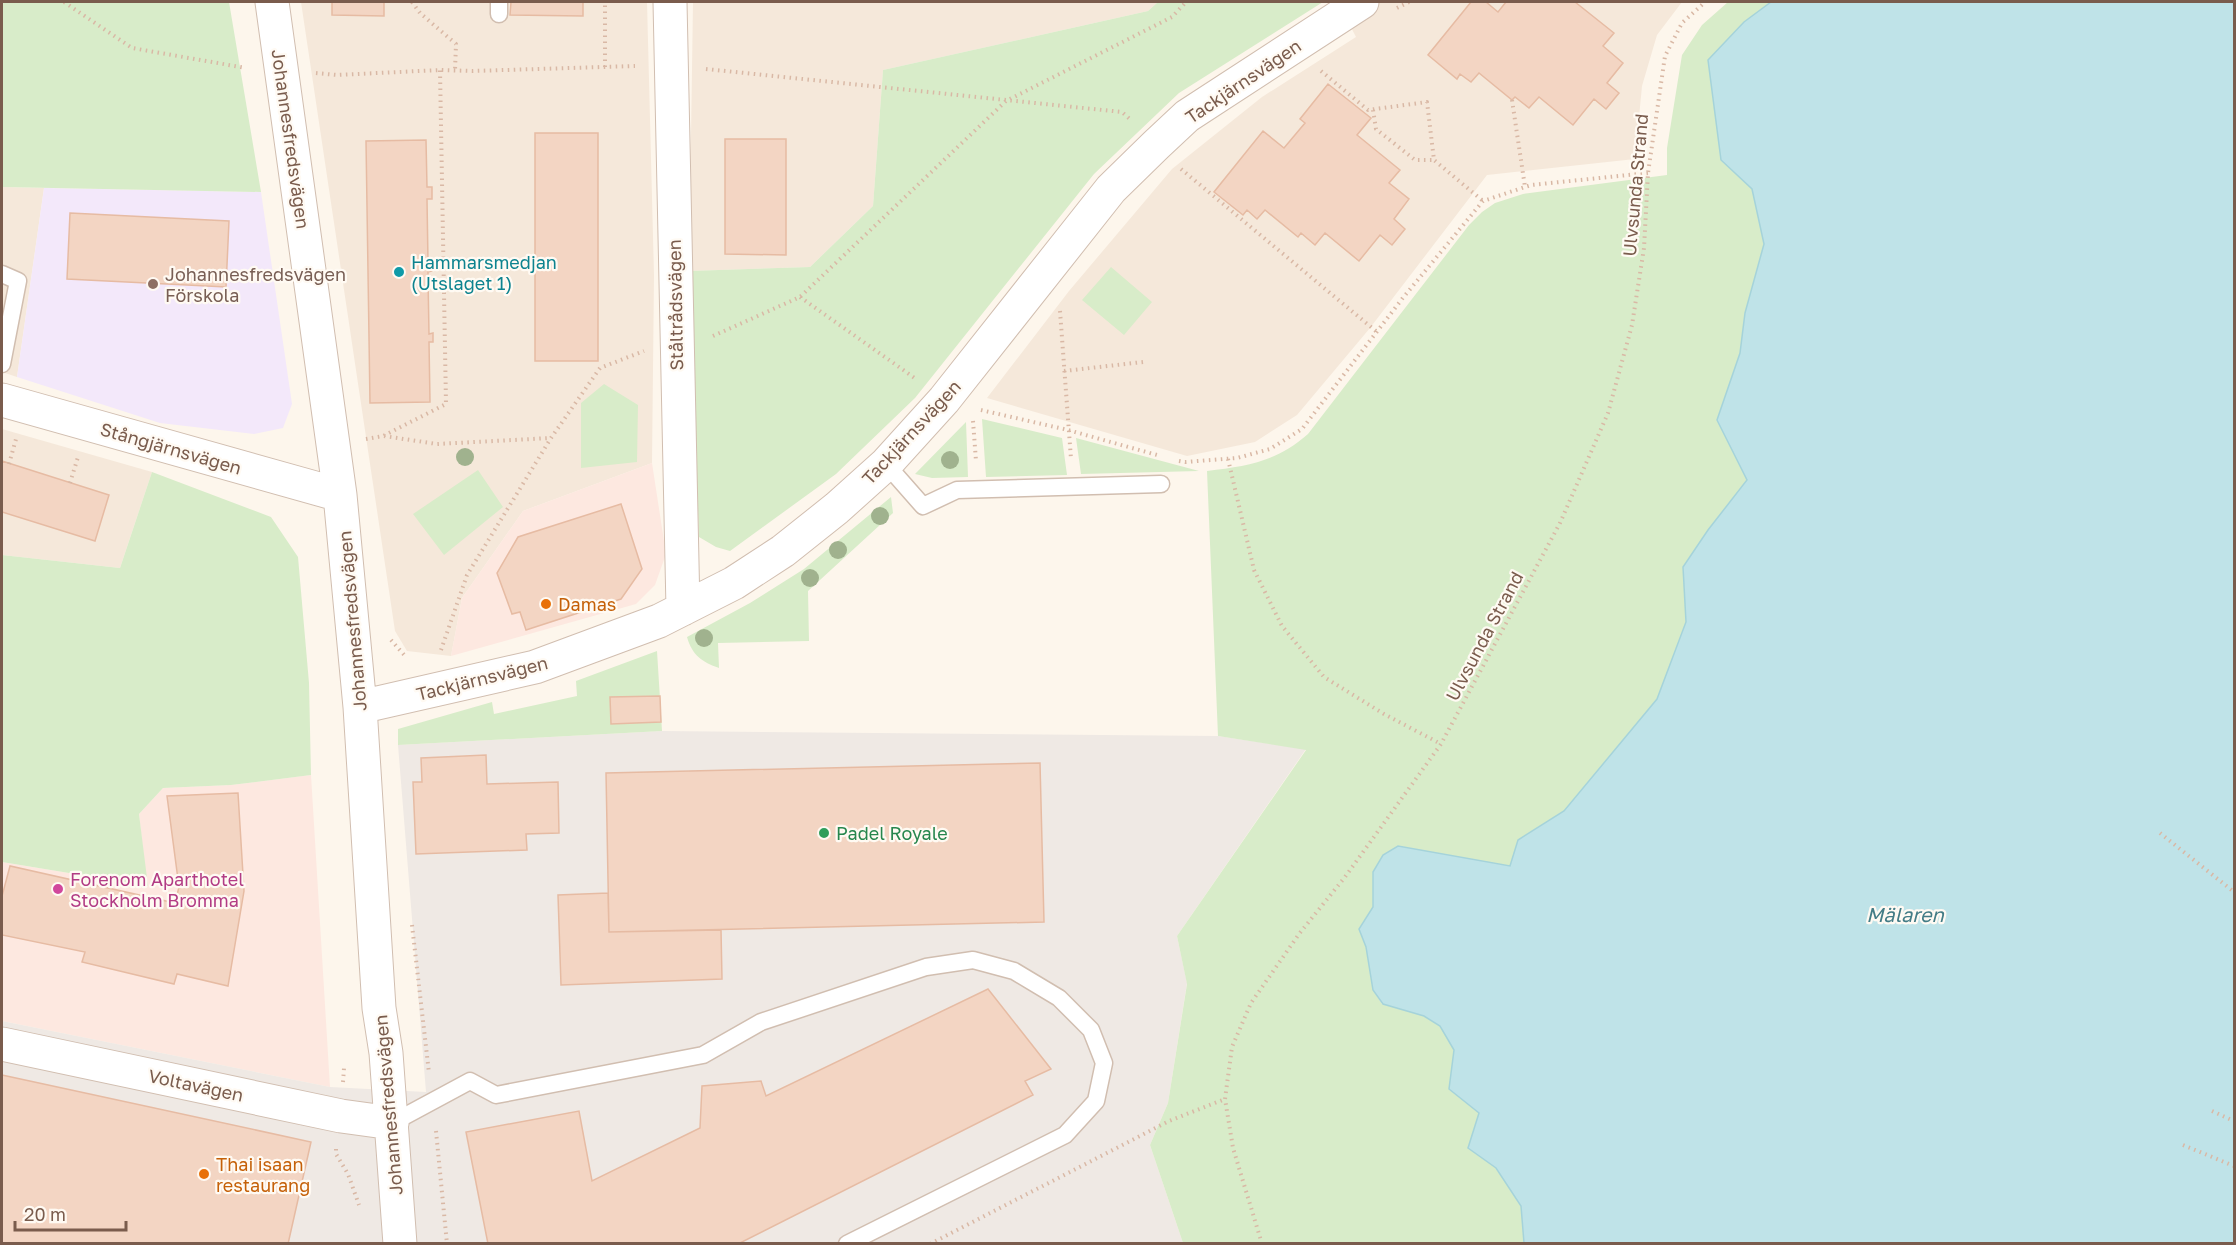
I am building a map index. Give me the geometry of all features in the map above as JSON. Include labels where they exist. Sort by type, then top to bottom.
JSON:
[{"type":"street","name":"Johannesfredsvägen","points":[[272,2],[340,495],[360,707],[379,997],[392,1123],[400,1244]]},
{"type":"street","name":"Ståltrådsvägen","points":[[670,2],[683,609]]},
{"type":"street","name":"Tackjärnsvägen","points":[[360,707],[535,667],[659,621],[734,583],[783,551],[837,508],[958,404],[1111,189],[1156,145],[1187,117],[1362,2]]},
{"type":"street","name":"Stångjärnsvägen","points":[[2,400],[340,495]]},
{"type":"street","name":"Voltavägen","points":[[2,1044],[341,1116],[392,1123]]},
{"type":"lane","points":[[2,274],[18,281],[2,364]]},
{"type":"lane","points":[[886,464],[923,506],[957,490],[1161,484]]},
{"type":"lane","points":[[392,1123],[470,1081],[496,1095],[703,1055],[761,1022],[926,967],[973,960],[1014,971],[1059,998],[1092,1030],[1104,1063],[1096,1101],[1065,1135],[847,1244]]},
{"type":"path","points":[[64,2],[132,48],[230,67],[337,75],[440,70],[671,65],[1122,112],[1171,161],[1377,332]]},
{"type":"path","points":[[412,2],[420,13],[456,44],[455,70]]},
{"type":"path","points":[[605,2],[605,67]]},
{"type":"path","points":[[434,652],[443,650],[467,575],[551,438],[600,368],[636,353],[720,334],[800,297],[1006,100],[1172,17],[1186,2]]},
{"type":"path","name":"Ulvsunda Strand","points":[[1262,1244],[1233,1148],[1225,1099],[1232,1047],[1251,1003],[1299,934],[1345,877],[1441,744],[1560,523],[1608,413],[1632,325],[1644,248],[1648,173],[1665,56],[1682,22],[1705,2]]},
{"type":"path","points":[[1316,67],[1368,110],[1427,102],[1434,159],[1483,201]]},
{"type":"path","points":[[440,70],[446,404],[383,436],[437,444],[551,438]]},
{"type":"path","points":[[1512,100],[1525,187]]},
{"type":"path","points":[[1373,110],[1376,129],[1415,160],[1434,159]]},
{"type":"path","points":[[1174,459],[1185,462],[1228,459],[1270,449],[1302,429],[1483,201],[1525,187],[1648,173]]},
{"type":"path","points":[[800,297],[958,404],[1068,430],[1163,456]]},
{"type":"path","points":[[1059,306],[1074,486]]},
{"type":"path","points":[[1064,371],[1143,362]]},
{"type":"path","points":[[958,404],[978,489]]},
{"type":"path","points":[[1228,459],[1254,570],[1282,626],[1324,677],[1384,714],[1441,744]]},
{"type":"path","points":[[407,697],[406,657],[415,656]]},
{"type":"path","points":[[2160,833],[2235,892]]},
{"type":"path","points":[[412,921],[447,1244]]},
{"type":"path","points":[[344,1068],[336,1154],[348,1174],[361,1212]]},
{"type":"path","points":[[930,1244],[1169,1121],[1225,1099]]},
{"type":"path","points":[[2212,1112],[2235,1121]]},
{"type":"path","points":[[2183,1144],[2235,1166]]},
{"type":"shaded area","points":[[301,2],[647,2],[654,275],[652,463],[523,511],[462,598],[451,656],[407,651],[395,631]]},
{"type":"shaded area","points":[[693,2],[1158,2],[1148,11],[883,70],[873,206],[810,267],[689,271]]},
{"type":"shaded area","points":[[1338,2],[1682,2],[1657,35],[1642,86],[1635,159],[1487,175],[1370,328],[1297,415],[1255,442],[1187,456],[987,398],[1069,291],[1172,169],[1262,97],[1356,37]]},
{"type":"shaded area","points":[[2,187],[44,188],[17,377],[2,372]]},
{"type":"shaded area","name":"Johannesfredsvägen Förskola","points":[[44,188],[261,192],[292,404],[283,428],[254,434],[160,423],[17,377]]},
{"type":"shaded area","points":[[2,429],[152,472],[120,568],[2,555]]},
{"type":"shaded area","points":[[652,463],[666,554],[655,585],[636,604],[451,656],[462,598],[523,511]]},
{"type":"shaded area","points":[[662,731],[1218,736],[1306,749],[1177,936],[1187,983],[1168,1103],[1150,1145],[1183,1243],[2,1243],[2,1021],[330,1087],[426,1092],[398,745]]},
{"type":"shaded area","points":[[311,775],[330,1087],[2,1021],[2,862],[147,886],[139,814],[163,788],[231,785]]},
{"type":"green space","points":[[2,2],[229,2],[261,192],[2,187]]},
{"type":"green space","points":[[1158,2],[1323,2],[1179,93],[1094,174],[915,398],[836,474],[730,551],[716,547],[699,537],[689,271],[810,267],[873,206],[883,70],[1148,11]]},
{"type":"green space","points":[[1728,2],[1771,2],[1744,22],[1721,160],[1752,189],[1764,244],[1745,313],[1740,353],[1717,420],[1747,480],[1683,567],[1686,622],[1657,699],[1564,811],[1518,840],[1510,867],[1399,846],[1383,855],[1373,872],[1373,907],[1359,929],[1366,947],[1373,990],[1382,1004],[1424,1016],[1441,1026],[1455,1050],[1449,1089],[1480,1113],[1468,1148],[1496,1168],[1521,1206],[1524,1243],[1183,1243],[1150,1145],[1168,1103],[1187,984],[1177,936],[1306,750],[1218,736],[1207,471],[1236,467],[1273,457],[1308,434],[1469,225],[1495,203],[1523,194],[1667,175],[1667,148],[1682,55],[1702,25]]},
{"type":"green space","points":[[1111,267],[1152,302],[1124,335],[1082,300]]},
{"type":"green space","points":[[604,384],[638,405],[637,462],[581,468],[581,403]]},
{"type":"green space","points":[[982,419],[1062,438],[1067,475],[986,477]]},
{"type":"green space","points":[[966,422],[968,477],[932,478],[915,474]]},
{"type":"green space","points":[[1076,438],[1199,471],[1081,474]]},
{"type":"green space","points":[[478,470],[503,507],[444,555],[413,514]]},
{"type":"green space","points":[[152,472],[271,517],[298,557],[309,683],[311,775],[231,785],[163,788],[139,814],[148,886],[2,862],[2,555],[120,568]]},
{"type":"green space","points":[[891,497],[893,513],[808,591],[809,641],[718,643],[719,668],[695,653],[687,637],[750,603],[804,569]]},
{"type":"green space","points":[[657,651],[662,731],[398,745],[398,729],[492,702],[494,714],[577,696],[576,681]]},
{"type":"water","name":"Mälaren","points":[[1771,2],[2234,2],[2234,1243],[1524,1243],[1521,1206],[1496,1168],[1468,1148],[1479,1113],[1449,1089],[1454,1050],[1440,1026],[1424,1016],[1383,1004],[1373,990],[1366,947],[1359,929],[1373,907],[1373,872],[1383,855],[1398,846],[1510,866],[1518,840],[1564,811],[1657,699],[1686,622],[1683,567],[1747,480],[1717,420],[1740,353],[1745,313],[1764,244],[1752,189],[1721,160],[1708,60],[1744,22]]},
{"type":"building","points":[[332,2],[384,2],[384,16],[332,15]]},
{"type":"building","points":[[511,2],[583,2],[583,16],[510,15]]},
{"type":"building","points":[[1471,2],[1486,2],[1498,12],[1506,2],[1575,2],[1614,33],[1603,46],[1623,63],[1607,83],[1619,93],[1606,109],[1594,99],[1573,125],[1539,97],[1529,108],[1515,97],[1512,100],[1479,73],[1471,82],[1460,74],[1457,79],[1428,55]]},
{"type":"building","points":[[1328,84],[1371,118],[1357,135],[1400,170],[1389,183],[1409,199],[1394,219],[1405,229],[1392,245],[1380,235],[1359,261],[1325,233],[1315,245],[1301,233],[1298,237],[1265,210],[1257,219],[1247,210],[1243,215],[1214,192],[1263,131],[1284,148],[1305,123],[1300,119]]},
{"type":"building","points":[[535,133],[598,133],[598,361],[535,361]]},
{"type":"building","points":[[725,139],[786,139],[786,255],[725,254]]},
{"type":"building","name":"Hammarsmedjan (Utslaget 1)","points":[[426,140],[427,187],[432,187],[432,199],[427,199],[428,262],[432,262],[432,271],[428,272],[429,334],[433,333],[433,342],[429,342],[430,402],[370,403],[366,141]]},
{"type":"building","points":[[70,213],[229,221],[226,287],[67,279]]},
{"type":"building","points":[[2,461],[109,495],[95,541],[2,512]]},
{"type":"building","points":[[621,504],[642,569],[621,599],[526,630],[520,612],[512,614],[497,573],[518,537]]},
{"type":"building","points":[[660,696],[661,722],[611,724],[610,697]]},
{"type":"building","points":[[486,755],[487,784],[558,782],[559,833],[526,834],[527,850],[416,854],[413,782],[422,782],[421,758]]},
{"type":"building","name":"Padel Royale","points":[[1040,763],[1044,922],[609,932],[606,773]]},
{"type":"building","name":"Forenom Aparthotel Stockholm Bromma","points":[[238,793],[244,891],[228,986],[177,974],[174,984],[82,962],[85,952],[2,935],[2,896],[10,866],[175,903],[179,887],[167,796]]},
{"type":"building","points":[[608,893],[609,932],[721,930],[722,979],[561,985],[558,895]]},
{"type":"building","points":[[988,989],[1051,1069],[1025,1081],[1033,1095],[738,1244],[488,1244],[466,1132],[579,1111],[592,1181],[700,1128],[702,1086],[761,1081],[766,1096]]},
{"type":"building","points":[[2,1075],[311,1142],[288,1244],[2,1244]]},
{"type":"place","name":"Hammarsmedjan (Utslaget 1)","points":[[399,272]]},
{"type":"place","name":"Johannesfredsvägen Förskola","points":[[153,284]]},
{"type":"place","name":"Damas","points":[[546,604]]},
{"type":"place","name":"Padel Royale","points":[[824,833]]},
{"type":"place","name":"Forenom Aparthotel Stockholm Bromma","points":[[58,889]]},
{"type":"place","name":"Thai isaan restaurang","points":[[204,1174]]}]
